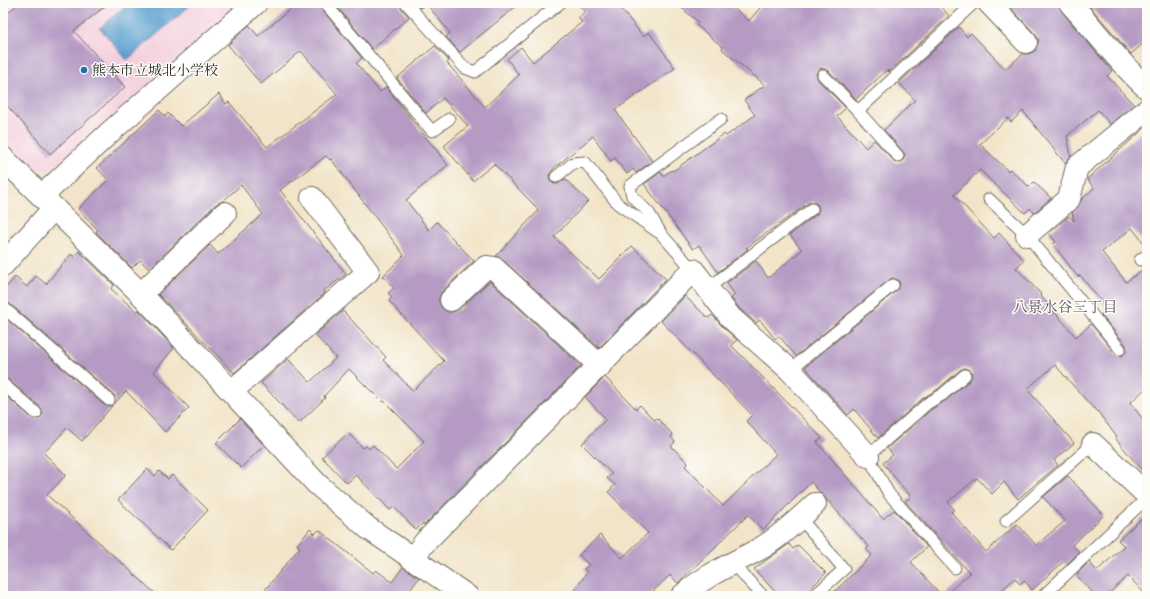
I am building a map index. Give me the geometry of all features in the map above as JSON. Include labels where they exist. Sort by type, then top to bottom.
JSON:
[{"type":"street","points":[[3,265],[48,202],[109,133],[256,3]]},
{"type":"street","points":[[989,3],[1026,42]]},
{"type":"street","points":[[1070,3],[1129,71],[1147,88]]},
{"type":"street","points":[[1027,235],[1069,199],[1077,167],[1147,110]]},
{"type":"street","points":[[3,158],[141,294],[317,484],[368,528],[467,596]]},
{"type":"street","points":[[232,391],[368,272],[312,198]]},
{"type":"street","points":[[141,294],[225,213]]},
{"type":"street","points":[[452,300],[486,267],[494,268],[600,366]]},
{"type":"street","points":[[412,559],[425,542],[693,270],[731,318],[790,370],[868,456]]},
{"type":"street","points":[[1093,444],[1147,495]]},
{"type":"street","points":[[682,596],[697,582],[730,562],[764,546],[807,511]]},
{"type":"lane","points":[[325,3],[432,131],[450,119]]},
{"type":"lane","points":[[406,3],[465,68],[475,72],[560,3]]},
{"type":"lane","points":[[858,111],[974,3]]},
{"type":"lane","points":[[823,75],[858,111],[898,156]]},
{"type":"lane","points":[[693,270],[662,235],[649,213],[632,196],[630,186],[721,119]]},
{"type":"lane","points":[[556,177],[573,163],[585,162],[618,204],[662,235]]},
{"type":"lane","points":[[989,199],[1027,235],[1120,349]]},
{"type":"lane","points":[[707,289],[812,210]]},
{"type":"lane","points":[[790,370],[893,285]]},
{"type":"lane","points":[[3,307],[109,400]]},
{"type":"lane","points":[[955,568],[889,494],[868,456],[928,402],[942,395],[965,375]]},
{"type":"lane","points":[[3,384],[36,413]]},
{"type":"lane","points":[[1006,521],[1093,444]]},
{"type":"lane","points":[[1043,596],[1147,498]]},
{"type":"lane","points":[[807,511],[844,569],[814,596]]},
{"type":"lane","points":[[730,562],[763,596]]},
{"type":"shaded area","name":"熊本市立城北小学校","points":[[3,3],[241,3],[50,171],[37,170],[3,137]]},
{"type":"water","points":[[129,3],[193,3],[127,60],[100,28]]},
{"type":"building","points":[[19,3],[109,3],[74,31],[125,87],[50,154],[3,101],[3,17]]},
{"type":"building","points":[[298,3],[318,3],[362,58],[356,63],[380,92],[386,87],[448,165],[406,200],[429,230],[437,222],[474,261],[442,291],[439,297],[439,302],[442,308],[448,312],[453,312],[459,309],[490,281],[581,366],[424,525],[423,523],[416,530],[394,507],[390,510],[356,475],[347,483],[322,457],[348,433],[363,448],[366,446],[369,449],[373,445],[396,469],[424,441],[384,401],[382,402],[349,369],[324,396],[325,398],[299,423],[261,383],[288,359],[310,382],[336,358],[315,335],[343,311],[386,357],[383,360],[413,391],[444,361],[389,301],[392,297],[388,293],[394,288],[383,276],[404,255],[331,159],[330,160],[326,156],[280,190],[346,274],[324,291],[325,293],[234,373],[158,294],[210,245],[218,254],[263,214],[241,185],[223,201],[216,204],[149,269],[140,260],[132,268],[96,232],[98,230],[78,209],[108,180],[97,168],[159,110],[165,116],[168,113],[181,126],[219,94],[226,104],[229,102],[267,147],[337,94],[301,51],[261,84],[228,45],[249,25],[258,36]]},
{"type":"building","points":[[334,3],[399,3],[401,8],[409,17],[372,49]]},
{"type":"building","points":[[415,3],[426,3],[420,8]]},
{"type":"building","points":[[426,3],[472,3],[474,5],[476,3],[520,3],[460,52],[446,37],[450,33]]},
{"type":"building","points":[[577,3],[616,3],[643,36],[649,32],[675,68],[615,110],[652,161],[636,173],[633,169],[627,174],[615,158],[611,161],[593,136],[554,168],[549,175],[550,181],[554,184],[558,184],[565,179],[588,201],[554,237],[599,279],[632,246],[666,279],[599,348],[502,259],[496,256],[538,211],[536,207],[494,164],[473,181],[444,146],[468,126],[443,98],[426,113],[397,78],[435,46],[449,61],[447,63],[485,107],[519,75],[507,59],[521,47],[533,62],[582,22],[578,18],[585,12]]},
{"type":"building","points":[[676,3],[728,3],[749,21],[764,3],[938,3],[949,16],[889,72],[887,70],[856,99],[828,70],[821,68],[816,73],[818,80],[846,108],[837,116],[866,148],[874,140],[896,163],[903,161],[905,154],[884,130],[915,100],[899,83],[959,27],[967,37],[971,33],[1005,69],[1023,54],[1029,54],[1035,51],[1039,40],[1006,3],[1058,3],[1061,11],[1112,71],[1107,76],[1134,105],[1110,124],[1098,110],[1067,136],[1071,156],[1065,163],[1023,111],[1011,122],[1008,118],[980,144],[1008,171],[1010,169],[1029,187],[1034,182],[1051,198],[1034,213],[1030,208],[1025,213],[980,170],[954,195],[994,238],[999,233],[1024,260],[1016,268],[1041,294],[1040,295],[1076,337],[1091,324],[1115,353],[1122,356],[1126,352],[1126,345],[1101,315],[1108,310],[1080,275],[1078,277],[1053,244],[1056,242],[1049,233],[1069,216],[1074,221],[1072,213],[1082,199],[1094,188],[1087,179],[1147,126],[1147,247],[1132,228],[1102,252],[1126,282],[1147,266],[1147,387],[1130,403],[1147,424],[1147,476],[1115,438],[1117,437],[1095,408],[1094,409],[1055,365],[1027,389],[1074,443],[1054,460],[1058,465],[1018,499],[1004,482],[992,494],[977,478],[948,502],[954,509],[951,512],[986,552],[1017,524],[1036,545],[1065,521],[1043,497],[1068,476],[1104,515],[1072,545],[1079,552],[1066,565],[1063,562],[1032,590],[1024,580],[1020,584],[1015,578],[995,596],[944,596],[970,573],[905,501],[911,497],[883,463],[893,455],[887,448],[932,409],[946,400],[970,380],[972,374],[970,370],[964,368],[960,370],[938,389],[923,398],[878,438],[854,409],[848,415],[805,367],[897,290],[900,284],[898,280],[892,278],[889,280],[796,356],[779,336],[775,339],[760,320],[756,323],[740,309],[731,298],[735,295],[727,283],[756,261],[768,278],[802,250],[790,235],[817,214],[819,208],[817,204],[812,202],[808,203],[746,248],[748,249],[718,272],[699,245],[693,249],[644,184],[661,172],[663,176],[672,170],[673,171],[724,134],[726,136],[755,115],[744,100],[765,85],[722,49],[723,47],[696,25],[698,22]]},
{"type":"building","points":[[1087,3],[1147,3],[1147,40],[1131,54]]},
{"type":"building","points":[[79,251],[114,285],[111,289],[137,312],[139,310],[174,348],[154,372],[189,408],[165,432],[126,391],[115,403],[114,395],[8,302],[3,300],[3,291],[15,277],[27,287],[36,276],[46,284],[71,254],[74,257]]},
{"type":"building","points":[[685,296],[708,318],[712,315],[737,340],[731,345],[822,438],[817,442],[883,519],[894,510],[927,547],[911,562],[942,596],[830,596],[872,555],[866,549],[869,547],[811,482],[763,530],[748,515],[678,583],[670,575],[648,596],[571,596],[587,572],[584,569],[589,565],[579,555],[600,535],[622,558],[648,533],[608,492],[615,485],[607,478],[612,474],[582,444],[606,419],[585,397],[605,377],[636,409],[640,405],[654,420],[657,418],[673,435],[671,437],[675,442],[671,446],[688,463],[685,466],[723,506],[776,454],[746,421],[752,415],[661,321]]},
{"type":"building","points":[[3,316],[104,405],[112,406],[82,441],[67,428],[44,453],[66,475],[47,495],[158,596],[3,596],[3,393],[32,418],[39,419],[43,414],[41,408],[8,379],[3,377]]},
{"type":"building","points":[[240,419],[264,445],[241,468],[216,443]]},
{"type":"building","points":[[147,469],[155,476],[159,471],[168,479],[172,475],[208,510],[171,550],[118,500]]},
{"type":"building","points":[[1147,514],[1147,596],[1128,576],[1106,596],[1096,596],[1076,575],[1089,562],[1097,571],[1124,546],[1118,540]]},
{"type":"building","points":[[310,529],[315,534],[319,530],[373,573],[376,570],[392,582],[403,567],[419,578],[408,593],[411,596],[260,596],[300,547],[297,545]]},
{"type":"building","points":[[789,544],[793,549],[798,545],[826,573],[803,596],[779,596],[754,569]]},
{"type":"place","name":"熊本市立城北小学校","points":[[84,70]]},
{"type":"district","name":"八景水谷三丁目","points":[[1065,307]]}]
